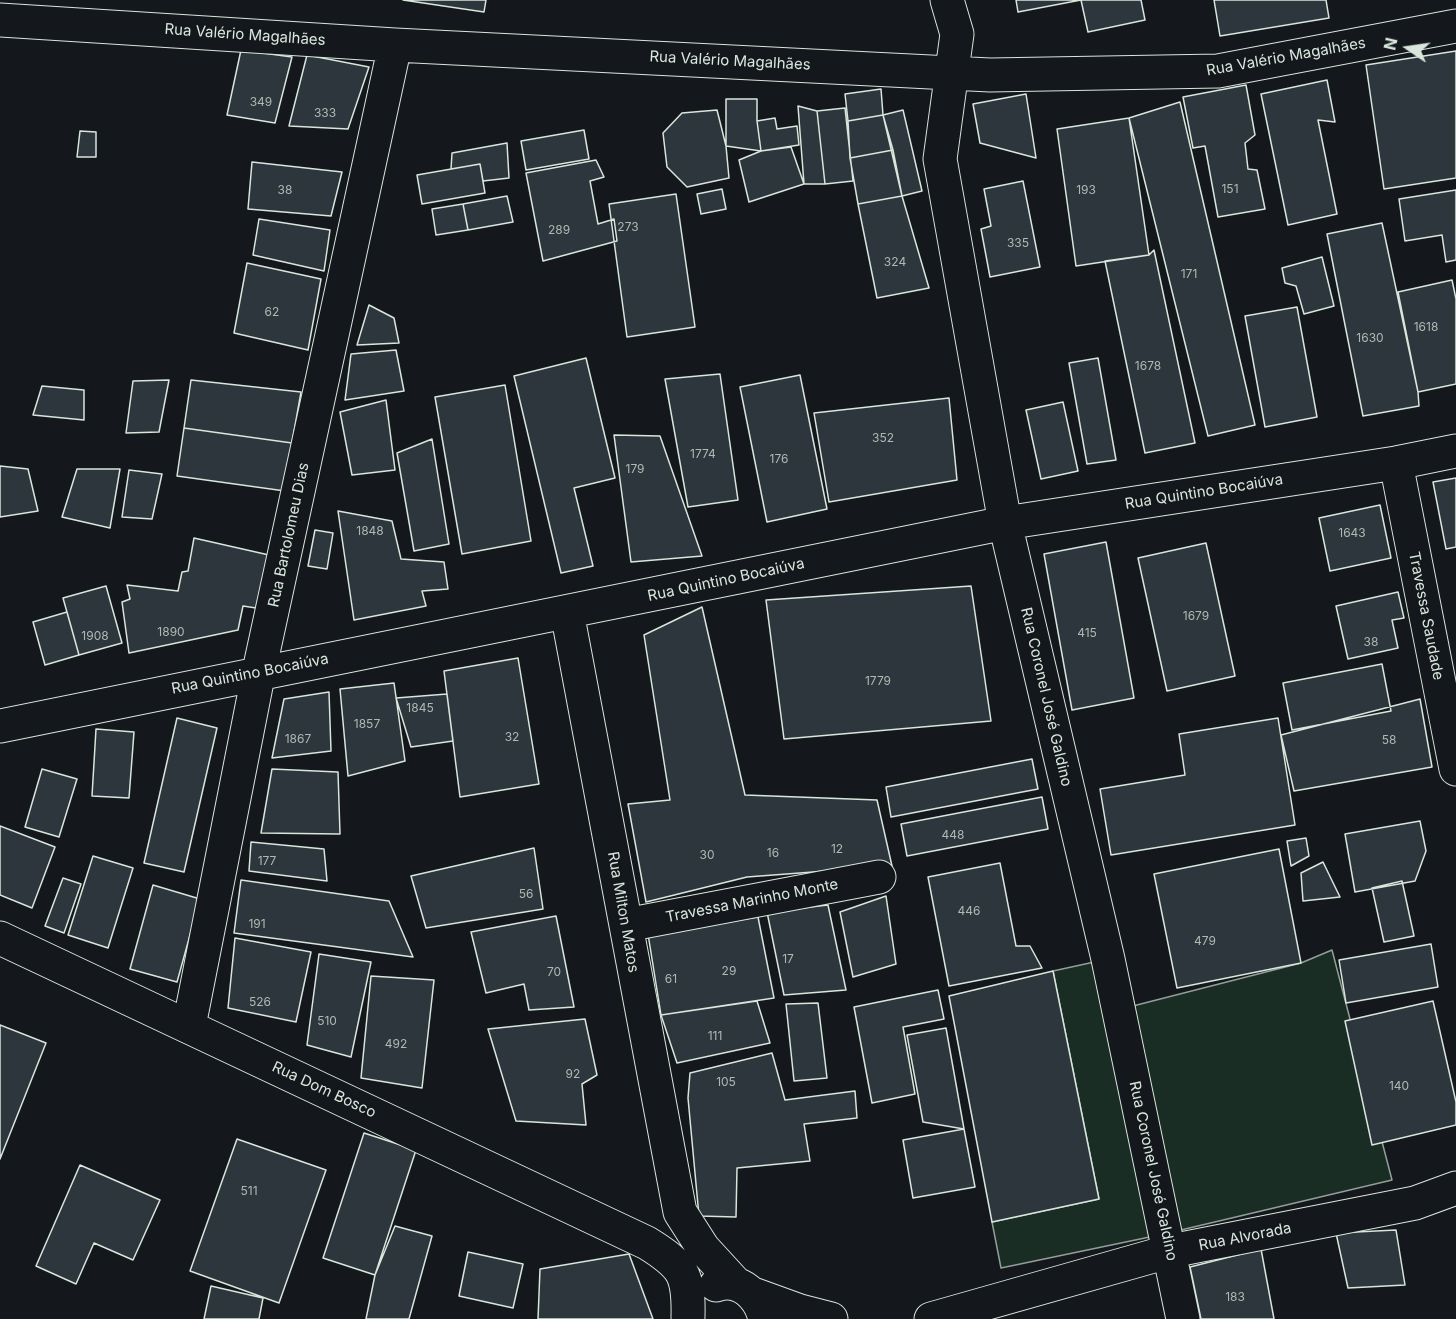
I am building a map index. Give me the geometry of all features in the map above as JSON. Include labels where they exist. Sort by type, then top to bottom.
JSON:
[{"type":"street","name":"Rua Coronel José Galdino","points":[[947,0],[957,34],[940,159],[1005,523],[1108,959],[1164,1234],[1171,1251],[1183,1319]]},
{"type":"street","name":"Rua Valério Magalhães","points":[[0,20],[395,45],[990,75],[1218,71],[1456,26]]},
{"type":"street","name":"Rua Bartolomeu Dias","points":[[189,1026],[259,671],[395,45]]},
{"type":"street","name":"Rua Quintino Bocaiúva","points":[[0,726],[259,671],[567,612],[1005,523],[1396,463],[1456,451]]},
{"type":"street","name":"Travessa Saudade","points":[[1396,463],[1456,769]]},
{"type":"street","name":"Rua Milton Matos","points":[[567,612],[626,925],[666,1230],[703,1248],[751,1299]]},
{"type":"street","name":"Travessa Marinho Monte","points":[[626,925],[879,877]]},
{"type":"street","name":"Rua Dom Bosco","points":[[0,938],[189,1026],[666,1230],[666,1255],[681,1270],[689,1287],[688,1318]]},
{"type":"street","name":"Rua Alvorada","points":[[931,1319],[1171,1251],[1415,1203],[1456,1188]]},
{"type":"street","points":[[688,1318],[693,1301],[704,1290],[720,1283],[751,1299],[831,1319]]},
{"type":"green space","points":[[1332,950],[1392,1180],[1164,1234],[1001,1268],[992,1222],[1099,1199],[1053,971],[1108,959],[1129,1007],[1301,963]]},
{"type":"building","points":[[403,0],[486,0],[484,12]]},
{"type":"building","points":[[1016,0],[1081,0],[1018,12]]},
{"type":"building","points":[[1081,0],[1141,0],[1145,20],[1088,32]]},
{"type":"building","points":[[1214,0],[1326,0],[1329,18],[1220,36]]},
{"type":"building","points":[[241,50],[292,57],[275,123],[227,115]]},
{"type":"building","points":[[1456,51],[1456,178],[1384,189],[1366,65]]},
{"type":"building","points":[[307,55],[369,67],[348,129],[289,126]]},
{"type":"building","points":[[1327,80],[1335,122],[1318,120],[1337,214],[1288,225],[1261,94]]},
{"type":"building","points":[[1246,85],[1255,135],[1245,143],[1248,169],[1257,170],[1265,209],[1218,217],[1205,146],[1193,148],[1183,97]]},
{"type":"building","points":[[881,89],[883,115],[848,121],[845,94]]},
{"type":"building","points":[[1026,94],[1036,158],[980,143],[973,104]]},
{"type":"building","points":[[726,99],[757,99],[761,151],[726,146]]},
{"type":"building","points":[[1180,102],[1255,425],[1208,436],[1129,118]]},
{"type":"building","points":[[798,106],[817,111],[825,184],[804,184]]},
{"type":"building","points":[[845,108],[853,181],[825,184],[817,111]]},
{"type":"building","points":[[717,110],[726,146],[729,178],[687,187],[667,167],[663,133],[682,113]]},
{"type":"building","points":[[903,110],[922,191],[902,196],[883,115]]},
{"type":"building","points":[[883,115],[893,150],[850,158],[848,121]]},
{"type":"building","points":[[775,118],[777,129],[797,126],[799,145],[761,151],[757,121]]},
{"type":"building","points":[[1129,118],[1149,255],[1076,266],[1057,129]]},
{"type":"building","points":[[584,130],[589,159],[526,170],[521,141]]},
{"type":"building","points":[[80,131],[96,132],[96,157],[77,157]]},
{"type":"building","points":[[507,143],[509,178],[483,181],[480,164],[451,169],[452,153]]},
{"type":"building","points":[[791,147],[804,184],[749,202],[739,160],[761,151]]},
{"type":"building","points":[[893,150],[902,196],[858,204],[850,158]]},
{"type":"building","points":[[596,160],[604,177],[590,181],[598,224],[614,219],[617,241],[543,261],[526,173]]},
{"type":"building","points":[[252,162],[342,172],[331,216],[248,209]]},
{"type":"building","points":[[480,164],[485,193],[422,204],[417,175]]},
{"type":"building","points":[[1023,181],[1040,267],[990,277],[981,229],[991,226],[984,189]]},
{"type":"building","points":[[722,189],[726,209],[701,214],[697,194]]},
{"type":"building","points":[[1456,190],[1456,260],[1446,262],[1442,235],[1405,241],[1399,199]]},
{"type":"building","points":[[676,194],[695,327],[627,337],[609,204]]},
{"type":"building","points":[[507,196],[513,222],[468,230],[463,204]]},
{"type":"building","points":[[902,196],[929,288],[877,298],[858,204]]},
{"type":"building","points":[[463,204],[468,230],[436,235],[432,209]]},
{"type":"building","points":[[259,219],[330,230],[324,271],[253,255]]},
{"type":"building","points":[[1382,223],[1419,406],[1363,416],[1327,234]]},
{"type":"building","points":[[1154,250],[1195,443],[1145,453],[1105,261],[1149,255]]},
{"type":"building","points":[[1322,257],[1334,306],[1304,314],[1296,286],[1285,283],[1282,268]]},
{"type":"building","points":[[247,263],[321,279],[308,350],[234,333]]},
{"type":"building","points":[[1452,280],[1456,299],[1456,384],[1418,392],[1398,292]]},
{"type":"building","points":[[369,305],[394,318],[399,343],[357,345]]},
{"type":"building","points":[[1297,307],[1317,417],[1265,427],[1245,316]]},
{"type":"building","points":[[396,350],[404,391],[345,400],[351,354]]},
{"type":"building","points":[[586,358],[615,478],[574,488],[593,566],[561,573],[514,376]]},
{"type":"building","points":[[1098,358],[1116,460],[1087,464],[1069,363]]},
{"type":"building","points":[[720,374],[738,500],[688,507],[665,379]]},
{"type":"building","points":[[800,375],[827,509],[767,522],[740,387]]},
{"type":"building","points":[[169,380],[159,432],[126,433],[133,381]]},
{"type":"building","points":[[191,380],[301,392],[292,443],[184,428]]},
{"type":"building","points":[[505,385],[531,541],[462,554],[435,397]]},
{"type":"building","points":[[42,386],[84,390],[84,420],[33,415]]},
{"type":"building","points":[[949,398],[957,480],[829,502],[814,413]]},
{"type":"building","points":[[386,400],[395,470],[352,475],[340,412]]},
{"type":"building","points":[[1063,402],[1078,471],[1041,479],[1026,410]]},
{"type":"building","points":[[184,428],[292,443],[285,491],[177,476]]},
{"type":"building","points":[[614,435],[660,436],[702,556],[631,562]]},
{"type":"building","points":[[432,439],[449,544],[414,551],[397,453]]},
{"type":"building","points":[[0,466],[28,469],[38,511],[0,517]]},
{"type":"building","points":[[77,469],[120,469],[110,528],[62,517]]},
{"type":"building","points":[[129,470],[162,474],[152,519],[122,517]]},
{"type":"building","points":[[1456,478],[1456,547],[1446,549],[1433,482]]},
{"type":"building","points":[[1380,505],[1391,558],[1330,571],[1319,518]]},
{"type":"building","points":[[338,511],[392,521],[401,559],[444,562],[448,589],[422,591],[426,606],[354,620]]},
{"type":"building","points":[[315,530],[333,533],[327,569],[308,566]]},
{"type":"building","points":[[194,538],[269,555],[256,608],[243,606],[238,630],[129,653],[122,602],[130,599],[127,585],[178,591],[182,572],[188,571]]},
{"type":"building","points":[[1106,542],[1134,698],[1072,710],[1044,554]]},
{"type":"building","points":[[1206,543],[1235,676],[1167,691],[1138,558]]},
{"type":"building","points":[[106,586],[122,643],[79,655],[63,598]]},
{"type":"building","points":[[971,586],[991,721],[784,739],[766,600]]},
{"type":"building","points":[[1398,592],[1404,618],[1392,620],[1398,648],[1348,659],[1336,606]]},
{"type":"building","points":[[702,607],[745,795],[877,800],[892,866],[747,877],[646,902],[628,804],[670,800],[644,635]]},
{"type":"building","points":[[67,612],[79,655],[45,665],[33,622]]},
{"type":"building","points":[[518,658],[539,784],[460,797],[444,671]]},
{"type":"building","points":[[1382,664],[1391,711],[1292,730],[1283,683]]},
{"type":"building","points":[[394,683],[405,761],[348,776],[340,689]]},
{"type":"building","points":[[329,692],[331,751],[272,758],[284,699]]},
{"type":"building","points":[[447,694],[453,741],[411,747],[396,698]]},
{"type":"building","points":[[1420,699],[1432,767],[1294,791],[1281,735]]},
{"type":"building","points":[[177,718],[217,728],[184,872],[144,863]]},
{"type":"building","points":[[1278,718],[1295,825],[1111,855],[1100,789],[1185,775],[1179,734]]},
{"type":"building","points":[[96,729],[134,732],[129,798],[92,796]]},
{"type":"building","points":[[1032,759],[1038,789],[891,817],[886,787]]},
{"type":"building","points":[[42,769],[77,779],[59,837],[25,827]]},
{"type":"building","points":[[272,769],[338,772],[340,834],[261,833]]},
{"type":"building","points":[[1042,797],[1048,829],[907,856],[901,824]]},
{"type":"building","points":[[1420,821],[1426,851],[1415,881],[1355,892],[1345,834]]},
{"type":"building","points":[[0,826],[55,847],[32,908],[0,895]]},
{"type":"building","points":[[1306,838],[1309,856],[1291,866],[1287,841]]},
{"type":"building","points":[[251,842],[324,849],[327,881],[249,871]]},
{"type":"building","points":[[534,848],[543,909],[426,928],[411,876]]},
{"type":"building","points":[[1279,849],[1301,963],[1177,988],[1154,874]]},
{"type":"building","points":[[93,856],[133,868],[108,948],[68,935]]},
{"type":"building","points":[[1323,862],[1340,897],[1303,901],[1301,873]]},
{"type":"building","points":[[1000,863],[1016,946],[1030,946],[1042,968],[949,986],[928,877]]},
{"type":"building","points":[[63,878],[81,884],[64,933],[45,926]]},
{"type":"building","points":[[241,880],[389,901],[413,957],[234,933]]},
{"type":"building","points":[[1402,881],[1414,936],[1384,942],[1372,888]]},
{"type":"building","points":[[153,885],[200,899],[177,982],[130,969]]},
{"type":"building","points":[[886,896],[896,964],[853,977],[840,912]]},
{"type":"building","points":[[828,905],[846,990],[784,995],[767,912]]},
{"type":"building","points":[[556,916],[574,1007],[529,1010],[524,984],[486,993],[471,932]]},
{"type":"building","points":[[758,917],[774,998],[661,1015],[648,934]]},
{"type":"building","points":[[235,938],[311,952],[296,1022],[228,1008]]},
{"type":"building","points":[[1431,944],[1438,987],[1346,1003],[1339,960]]},
{"type":"building","points":[[319,954],[371,962],[351,1057],[307,1045]]},
{"type":"building","points":[[1053,971],[1099,1199],[992,1222],[949,996]]},
{"type":"building","points":[[371,976],[434,980],[422,1088],[361,1078]]},
{"type":"building","points":[[938,990],[944,1019],[903,1027],[915,1094],[872,1103],[854,1007]]},
{"type":"building","points":[[757,1001],[770,1043],[677,1063],[661,1015]]},
{"type":"building","points":[[1433,1001],[1456,1102],[1456,1125],[1372,1145],[1345,1021]]},
{"type":"building","points":[[818,1003],[827,1078],[794,1081],[786,1004]]},
{"type":"building","points":[[585,1019],[597,1075],[582,1084],[586,1125],[516,1121],[488,1029]]},
{"type":"building","points":[[0,1025],[46,1043],[0,1159]]},
{"type":"building","points":[[946,1028],[964,1129],[923,1122],[907,1035]]},
{"type":"building","points":[[772,1053],[785,1100],[855,1091],[857,1118],[804,1124],[810,1161],[737,1168],[736,1217],[699,1216],[688,1098],[690,1073]]},
{"type":"building","points":[[964,1129],[975,1187],[913,1198],[903,1140]]},
{"type":"building","points":[[364,1133],[416,1150],[375,1275],[323,1258]]},
{"type":"building","points":[[237,1139],[326,1170],[279,1303],[190,1271]]},
{"type":"building","points":[[80,1165],[160,1200],[133,1260],[94,1243],[76,1284],[36,1266]]},
{"type":"building","points":[[395,1226],[432,1236],[409,1319],[366,1319],[375,1275]]},
{"type":"building","points":[[1396,1230],[1405,1285],[1348,1288],[1336,1233]]},
{"type":"building","points":[[1261,1249],[1274,1319],[1201,1319],[1190,1267]]},
{"type":"building","points":[[468,1252],[523,1264],[513,1308],[459,1296]]},
{"type":"building","points":[[629,1254],[653,1319],[538,1319],[540,1269]]},
{"type":"building","points":[[211,1286],[263,1298],[259,1319],[204,1319]]}]
